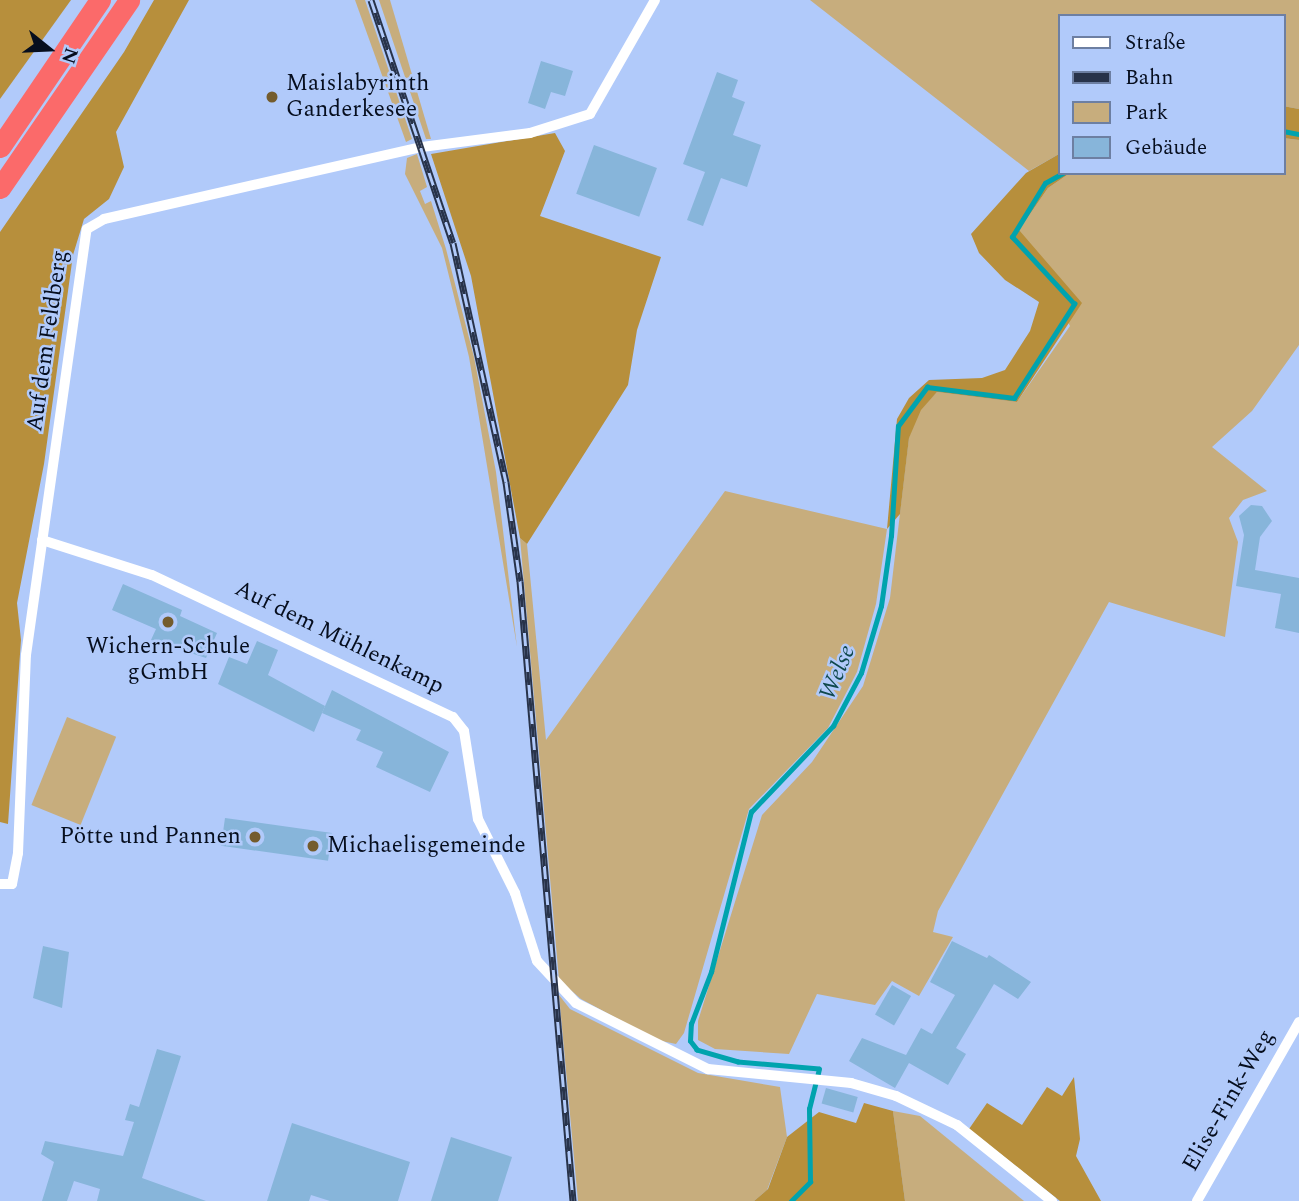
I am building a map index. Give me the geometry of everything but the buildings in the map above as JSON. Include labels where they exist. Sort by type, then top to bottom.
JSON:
[{"type":"highway","points":[[0,147],[100,0]]},
{"type":"highway","points":[[0,188],[129,0]]},
{"type":"street","name":"Auf dem Feldberg","points":[[0,884],[12,884],[18,853],[24,680],[87,229],[104,219],[143,210],[422,147],[530,133],[590,114],[655,0]]},
{"type":"street","name":"Auf dem Mühlenkamp","points":[[42,540],[152,575],[453,717],[464,731],[484,837],[515,893],[537,961],[576,1003],[622,1030],[708,1069],[807,1078],[896,1096],[957,1125],[1052,1201]]},
{"type":"street","name":"Elise-Fink-Weg","points":[[1197,1201],[1299,1022]]},
{"type":"green space","points":[[355,0],[365,0],[412,139],[406,142]]},
{"type":"green space","points":[[379,0],[390,0],[431,139],[426,139]]},
{"type":"green space","points":[[810,0],[1299,0],[1299,109],[1285,106],[1285,14],[1058,14],[1058,155],[1029,171]]},
{"type":"green space","points":[[1285,138],[1299,140],[1299,345],[1252,411],[1212,447],[1267,491],[1243,500],[1229,518],[1238,542],[1225,637],[1109,602],[938,911],[933,932],[953,937],[919,996],[892,981],[875,1005],[817,994],[789,1054],[715,1049],[698,1040],[698,1021],[762,815],[812,762],[863,686],[890,598],[909,437],[920,410],[937,392],[1017,402],[1070,326],[1019,230],[1048,188],[1067,175],[1285,175]]},
{"type":"green space","points":[[417,154],[427,187],[420,191],[425,204],[431,201],[474,357],[496,472],[517,647],[469,357],[442,248],[405,174],[407,158]]},
{"type":"green space","points":[[725,491],[887,529],[876,604],[857,672],[828,728],[749,809],[684,1033],[676,1044],[657,1040],[581,999],[559,980],[520,538],[527,544],[546,740]]},
{"type":"green space","points":[[67,717],[116,737],[81,825],[31,805]]},
{"type":"green space","points":[[559,995],[570,1009],[698,1073],[780,1087],[787,1137],[767,1190],[754,1201],[578,1201]]},
{"type":"green space","points":[[893,1111],[920,1116],[1024,1201],[905,1201]]},
{"type":"shaded area","points":[[0,0],[71,0],[0,99]]},
{"type":"shaded area","points":[[154,0],[189,0],[116,132],[124,167],[109,199],[84,219],[73,255],[44,464],[17,603],[21,640],[8,824],[0,822],[0,232],[124,52]]},
{"type":"shaded area","points":[[1285,106],[1299,109],[1299,140],[1285,138]]},
{"type":"shaded area","points":[[555,133],[565,151],[540,216],[661,257],[637,330],[628,385],[527,544],[520,538],[471,276],[431,154]]},
{"type":"shaded area","points":[[1058,155],[1058,175],[1067,175],[1048,188],[1019,230],[1082,303],[1017,402],[937,392],[921,410],[909,438],[900,514],[887,529],[897,419],[909,398],[929,380],[982,378],[1005,370],[1030,331],[1039,302],[1005,280],[979,253],[971,234],[1026,173]]},
{"type":"shaded area","points":[[1074,1077],[1080,1139],[1076,1156],[1101,1201],[1060,1201],[969,1129],[987,1103],[1022,1125],[1047,1087],[1062,1096]]},
{"type":"shaded area","points":[[864,1103],[893,1111],[905,1201],[754,1201],[768,1189],[787,1137],[819,1112],[856,1123]]},
{"type":"waterway","name":"Welse","points":[[1285,131],[1299,134]]},
{"type":"waterway","name":"Welse","points":[[791,1201],[810,1182],[809,1109],[819,1069],[738,1062],[697,1050],[690,1041],[691,1024],[711,972],[751,812],[833,726],[861,673],[881,606],[891,536],[898,426],[927,387],[1014,398],[1074,304],[1012,237],[1045,183],[1059,175]]},
{"type":"railway","points":[[371,0],[453,243],[506,482],[520,581],[573,1201]]},
{"type":"place","name":"Maislabyrinth Ganderkesee","points":[[272,97]]},
{"type":"place","name":"Wichern-Schule gGmbH","points":[[168,622]]},
{"type":"place","name":"Pötte und Pannen","points":[[255,837]]},
{"type":"place","name":"Michaelisgemeinde","points":[[313,846]]}]
